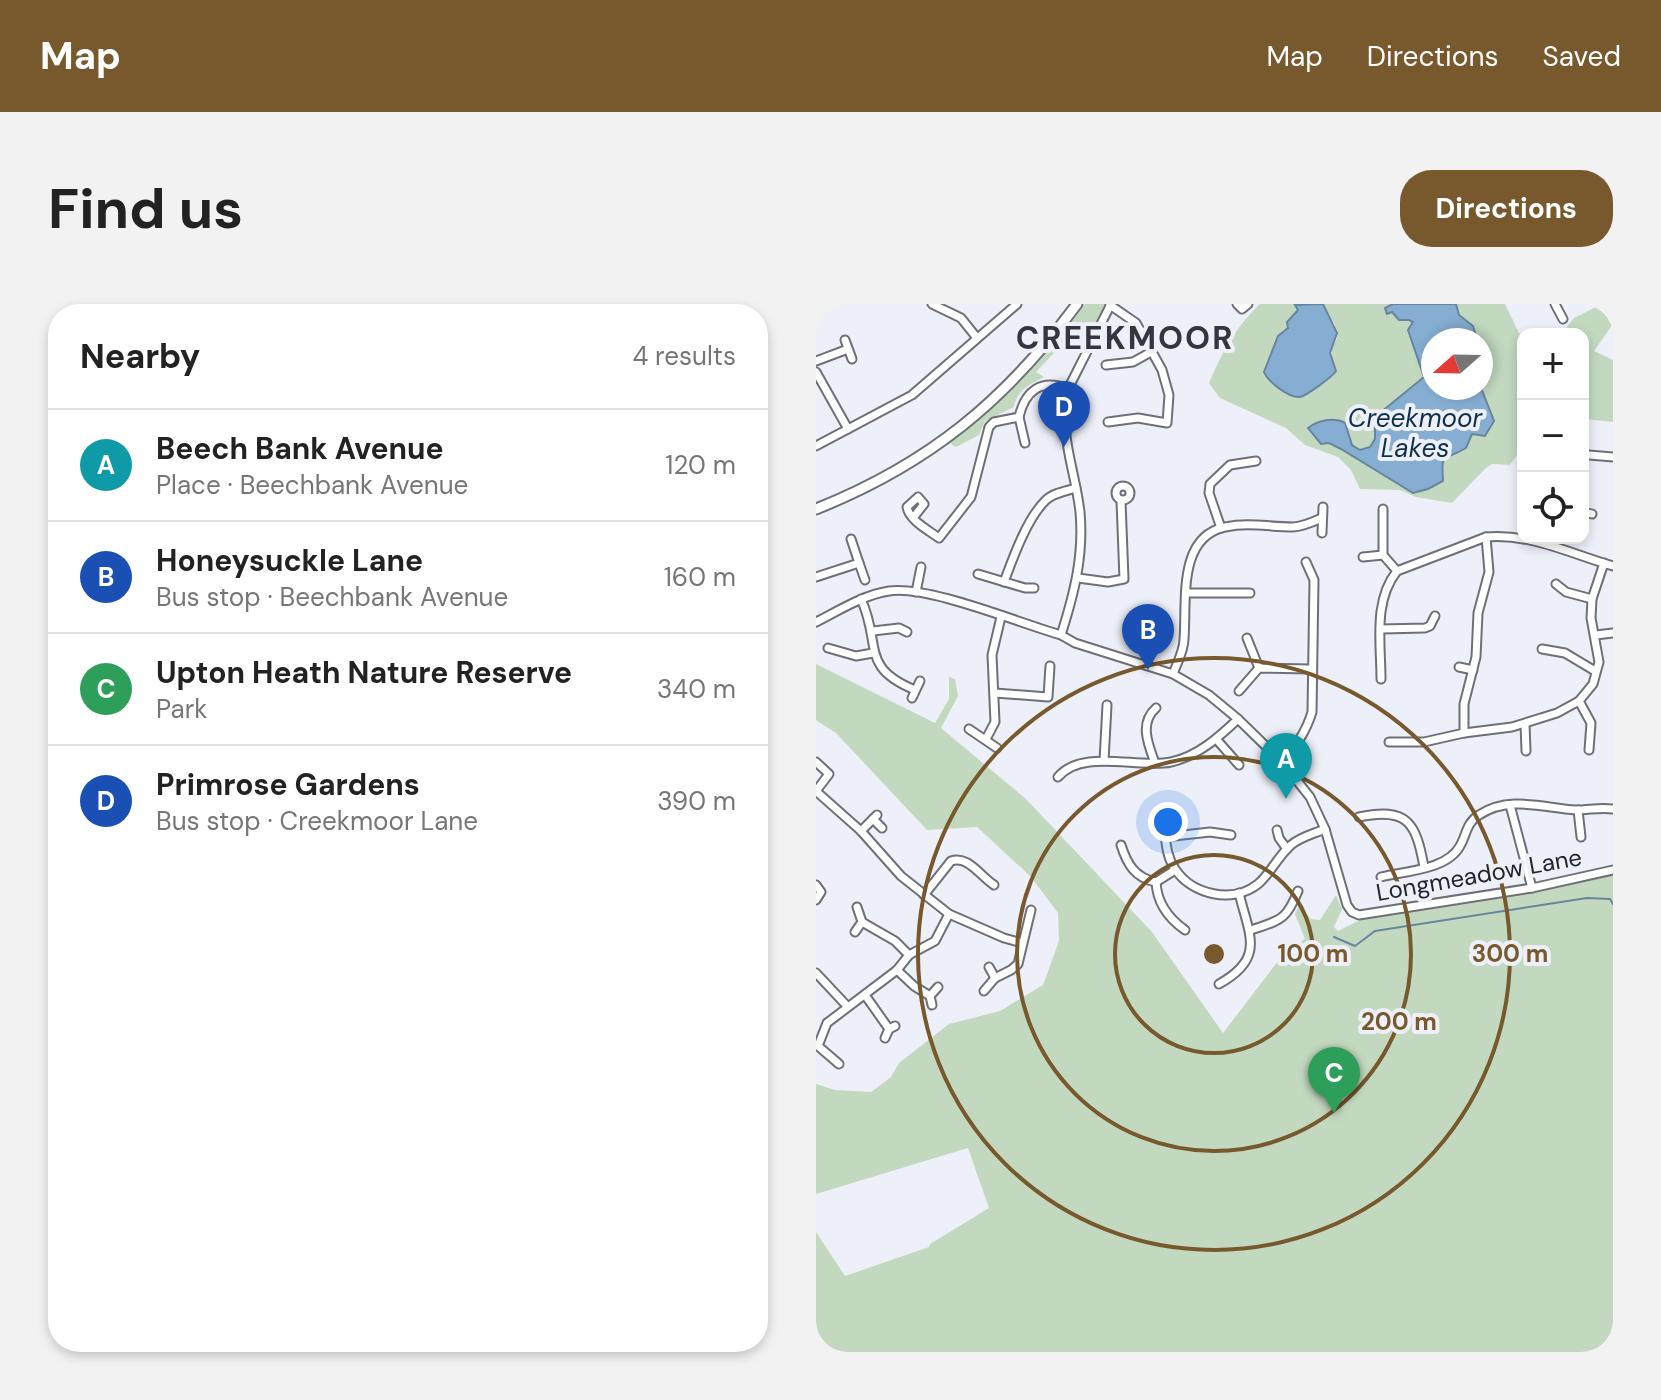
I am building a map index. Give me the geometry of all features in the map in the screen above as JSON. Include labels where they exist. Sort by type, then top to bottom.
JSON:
[{"type":"street","points":[[932,304],[961,318],[977,338]]},
{"type":"street","points":[[816,446],[912,395],[1017,304]]},
{"type":"street","points":[[816,509],[875,482],[957,431],[1009,387],[1077,304]]},
{"type":"street","points":[[1555,304],[1563,319]]},
{"type":"street","points":[[1061,635],[1078,578],[1081,536],[1076,488],[1064,437],[1068,389],[1110,305],[1136,323],[1169,386],[1170,424],[1138,418],[1108,422]]},
{"type":"street","points":[[1234,318],[1242,306]]},
{"type":"street","points":[[816,361],[847,345],[852,359]]},
{"type":"street","points":[[1106,365],[1133,362],[1151,352]]},
{"type":"street","points":[[816,372],[848,429]]},
{"type":"street","points":[[1025,443],[1019,417],[1026,397],[1036,387],[1046,384],[1068,389]]},
{"type":"street","points":[[913,518],[936,542],[971,497],[989,427],[994,422],[1019,417]]},
{"type":"street","points":[[1599,445],[1593,455],[1613,457]]},
{"type":"street","points":[[1221,528],[1209,493],[1210,484],[1230,465],[1256,461]]},
{"type":"street","points":[[1004,582],[1014,556],[1045,500],[1076,488]]},
{"type":"street","points":[[1121,501],[1124,579]]},
{"type":"street","points":[[1322,533],[1323,507]]},
{"type":"street","points":[[1383,509],[1383,555],[1397,571]]},
{"type":"street","points":[[1173,674],[1185,640],[1189,561],[1195,546],[1221,528],[1249,523],[1296,527],[1322,518]]},
{"type":"street","points":[[1381,679],[1382,597],[1387,583],[1397,571],[1486,537],[1517,537]]},
{"type":"street","points":[[1464,733],[1463,715],[1476,657],[1478,613],[1489,572],[1486,537]]},
{"type":"street","points":[[851,539],[865,580]]},
{"type":"street","points":[[1556,544],[1613,566]]},
{"type":"street","points":[[1363,557],[1383,555]]},
{"type":"street","points":[[1282,762],[1297,745],[1312,712],[1314,580],[1306,562]]},
{"type":"street","points":[[816,577],[859,563]]},
{"type":"street","points":[[1389,742],[1424,742],[1525,724],[1557,713],[1579,701],[1593,684],[1599,652],[1591,618],[1592,599],[1604,563]]},
{"type":"street","points":[[916,592],[921,567]]},
{"type":"street","points":[[978,574],[1034,588]]},
{"type":"street","points":[[1078,578],[1108,582],[1135,578]]},
{"type":"street","points":[[1556,584],[1566,592],[1592,599]]},
{"type":"street","points":[[816,622],[861,599],[891,591],[916,592],[1061,635],[1075,643],[1173,674],[1209,695],[1282,762],[1310,797],[1325,829],[1297,840],[1259,883],[1239,893],[1204,892],[1175,870],[1169,858],[1164,826]]},
{"type":"street","points":[[1187,593],[1250,593]]},
{"type":"street","points":[[861,599],[873,631],[873,653],[886,674],[914,694],[920,681]]},
{"type":"street","points":[[986,739],[995,722],[992,655],[1001,617]]},
{"type":"street","points":[[899,628],[903,619]]},
{"type":"street","points":[[1381,629],[1425,628],[1434,624]]},
{"type":"street","points":[[873,631],[899,628],[907,632]]},
{"type":"street","points":[[1596,635],[1613,633]]},
{"type":"street","points":[[1247,638],[1259,668]]},
{"type":"street","points":[[828,648],[839,648],[856,656],[873,653]]},
{"type":"street","points":[[1542,649],[1565,653],[1595,671]]},
{"type":"street","points":[[995,693],[1052,698],[1050,666]]},
{"type":"street","points":[[1459,667],[1473,670]]},
{"type":"street","points":[[1259,668],[1311,669]]},
{"type":"street","points":[[1239,691],[1259,668]]},
{"type":"street","points":[[1579,701],[1591,723],[1589,750]]},
{"type":"street","points":[[1104,761],[1107,705]]},
{"type":"street","points":[[1155,763],[1146,736],[1146,725],[1149,715],[1156,708]]},
{"type":"street","points":[[1060,771],[1074,765],[1104,761],[1155,763],[1180,759],[1217,740],[1238,719]]},
{"type":"street","points":[[1525,724],[1526,751]]},
{"type":"street","points":[[969,729],[997,748]]},
{"type":"street","points":[[1217,740],[1239,765]]},
{"type":"street","points":[[816,762],[836,780]]},
{"type":"street","points":[[829,774],[816,791],[861,831],[901,876],[949,914],[1022,943]]},
{"type":"street","points":[[1381,877],[1450,858],[1459,849],[1466,827],[1481,813],[1510,805],[1537,803],[1578,810],[1613,809]]},
{"type":"street","points":[[1510,805],[1532,888]]},
{"type":"street","points":[[1578,810],[1581,837]]},
{"type":"street","points":[[1359,817],[1389,813],[1405,819],[1415,829],[1424,867]]},
{"type":"street","points":[[861,831],[875,817],[882,828]]},
{"type":"street","name":"Longmeadow Lane","points":[[1325,829],[1347,905],[1359,915],[1532,888],[1613,870]]},
{"type":"street","points":[[1277,830],[1287,849]]},
{"type":"street","points":[[1165,837],[1210,832],[1231,835]]},
{"type":"street","points":[[1121,845],[1125,857],[1139,876],[1156,882]]},
{"type":"street","points":[[924,895],[951,861],[957,859],[964,859],[994,885]]},
{"type":"street","points":[[1156,882],[1175,870]]},
{"type":"street","points":[[978,888],[986,879]]},
{"type":"street","points":[[1156,882],[1157,895],[1165,911],[1185,930]]},
{"type":"street","points":[[1251,930],[1284,918],[1298,891]]},
{"type":"street","points":[[1219,984],[1231,978],[1247,961],[1252,946],[1251,930],[1239,893]]},
{"type":"street","points":[[857,907],[862,922],[895,941],[909,955]]},
{"type":"street","points":[[984,991],[995,978],[1018,964],[1031,910]]},
{"type":"street","points":[[839,1064],[817,1047],[827,1023],[897,970],[909,955],[935,941],[949,914]]},
{"type":"street","points":[[855,932],[862,922]]},
{"type":"street","points":[[989,967],[995,978]]},
{"type":"street","points":[[897,970],[931,1000],[938,987]]},
{"type":"street","points":[[816,973],[847,1006]]},
{"type":"street","points":[[865,995],[892,1028],[885,1038]]},
{"type":"green space","points":[[1085,304],[1105,304],[1084,344],[1071,335],[1036,372],[1044,377],[1021,392],[1014,407],[985,421],[979,435],[956,447],[952,445],[950,440],[988,410],[1022,377]]},
{"type":"green space","points":[[1260,304],[1296,304],[1298,310],[1287,322],[1289,328],[1278,336],[1264,372],[1304,396],[1335,371],[1332,347],[1337,339],[1335,325],[1323,304],[1393,304],[1392,312],[1413,322],[1410,336],[1421,368],[1421,379],[1375,417],[1375,439],[1371,447],[1360,450],[1352,445],[1348,435],[1329,443],[1413,493],[1443,481],[1444,461],[1466,449],[1472,434],[1493,421],[1485,400],[1493,400],[1493,328],[1470,328],[1456,304],[1505,304],[1517,329],[1517,455],[1510,465],[1492,464],[1485,469],[1452,503],[1416,497],[1400,490],[1360,489],[1351,470],[1338,457],[1305,445],[1286,428],[1220,398],[1209,383],[1230,340]]},
{"type":"green space","points":[[1602,304],[1613,304],[1613,324],[1594,351],[1613,360],[1613,422],[1589,419],[1589,328],[1566,328],[1574,318]]},
{"type":"green space","points":[[816,664],[935,723],[949,699],[949,677],[955,679],[958,696],[941,728],[1026,799],[1152,932],[1223,1033],[1288,948],[1305,939],[1295,914],[1299,905],[1311,919],[1320,920],[1336,895],[1342,909],[1334,927],[1338,931],[1362,919],[1475,902],[1613,875],[1613,1352],[816,1352],[816,1232],[845,1276],[929,1247],[989,1208],[968,1148],[816,1194],[816,1084],[835,1090],[871,1092],[891,1077],[899,1063],[949,1024],[1000,1011],[1043,985],[1059,941],[1058,913],[1031,877],[977,827],[927,830],[836,733],[816,720]]},
{"type":"water","name":"Creekmoor Lakes","points":[[1323,304],[1337,333],[1330,353],[1336,371],[1308,393],[1295,397],[1279,389],[1264,372],[1278,336],[1288,328],[1287,322],[1298,310],[1295,305]]},
{"type":"water","name":"Creekmoor Lakes","points":[[1393,304],[1456,304],[1459,315],[1474,328],[1421,328],[1421,368],[1408,330],[1413,322],[1399,320],[1392,312],[1387,314],[1385,308]]},
{"type":"water","name":"Creekmoor Lakes","points":[[1421,379],[1421,400],[1486,400],[1494,421],[1485,436],[1472,434],[1466,448],[1445,458],[1443,481],[1413,493],[1341,449],[1329,443],[1321,444],[1308,428],[1326,420],[1341,421],[1345,423],[1352,445],[1360,450],[1370,447],[1375,439],[1375,417]]},
{"type":"waterway","points":[[1334,937],[1355,946],[1375,931],[1587,898],[1610,899],[1613,904]]},
{"type":"place","name":"Primrose Gardens","points":[[1064,447]]},
{"type":"place","name":"Honeysuckle Lane","points":[[1148,670]]},
{"type":"place","name":"Beech Bank Avenue","points":[[1286,799]]},
{"type":"place","name":"Upton Heath Nature Reserve","points":[[1334,1113]]},
{"type":"district","name":"CREEKMOOR","points":[[1125,338]]}]
